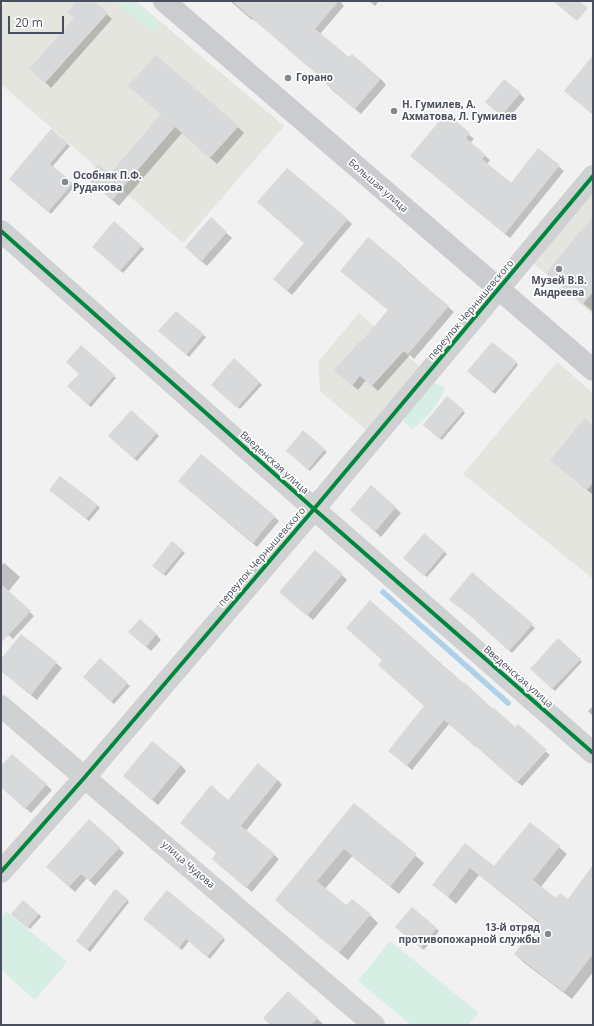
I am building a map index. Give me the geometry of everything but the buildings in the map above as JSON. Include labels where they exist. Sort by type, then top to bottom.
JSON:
[{"type":"main road","name":"Большая улица","points":[[164,1],[593,370]]},
{"type":"street","name":"переулок Чернышевского","points":[[1,872],[314,509],[593,176]]},
{"type":"street","name":"Введенская улица","points":[[1,231],[314,509],[593,753]]},
{"type":"street","name":"улица Чудова","points":[[1,706],[85,776],[374,1025]]},
{"type":"shaded area","points":[[6,1],[136,1],[284,126],[183,243],[1,84],[1,7]]},
{"type":"shaded area","points":[[593,190],[593,315],[532,262]]},
{"type":"shaded area","points":[[359,313],[419,366],[366,430],[320,391],[318,362]]},
{"type":"shaded area","points":[[557,362],[593,393],[593,579],[463,474]]},
{"type":"green space","points":[[115,1],[134,1],[157,20],[159,26],[151,32]]},
{"type":"green space","points":[[431,382],[443,386],[445,389],[431,412],[411,429],[404,422],[405,415]]},
{"type":"green space","points":[[6,911],[67,962],[35,1000],[1,970],[1,917]]},
{"type":"green space","points":[[390,941],[479,1013],[468,1025],[411,1025],[358,981]]},
{"type":"waterway","points":[[383,592],[508,703]]},
{"type":"cycle path","points":[[1,872],[85,777],[314,509],[593,176]]},
{"type":"cycle path","points":[[1,231],[314,509],[593,753]]},
{"type":"place","name":"Горано","points":[[288,78]]},
{"type":"place","name":"Н. Гумилев, А. Ахматова, Л. Гумилев","points":[[394,111]]},
{"type":"place","name":"Особняк П.Ф. Рудакова","points":[[65,182]]},
{"type":"place","name":"Музей В.В. Андреева","points":[[559,269]]},
{"type":"place","name":"13-й отряд противопожарной службы","points":[[548,934]]}]
